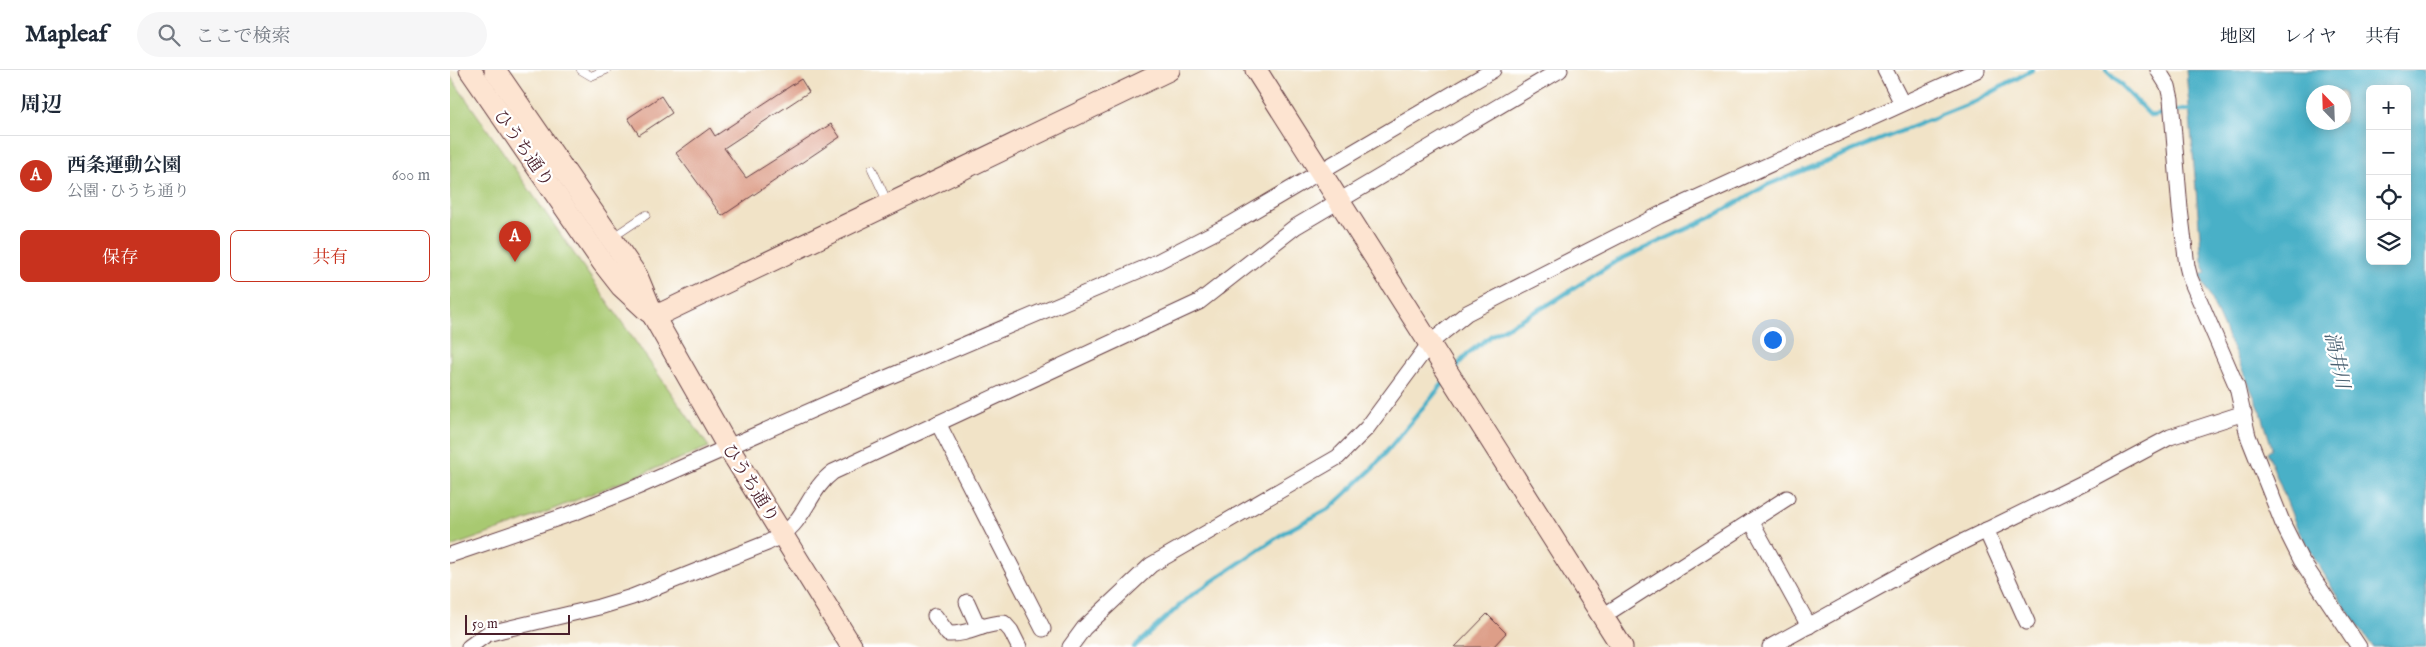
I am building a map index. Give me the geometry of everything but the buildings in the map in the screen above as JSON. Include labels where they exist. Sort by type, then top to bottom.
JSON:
[{"type":"street","name":"ひうち通り","points":[[470,70],[603,263],[622,286],[654,317]]},
{"type":"street","name":"ひうち通り","points":[[495,70],[637,276],[654,317],[730,448],[852,647]]},
{"type":"street","points":[[654,317],[1169,70]]},
{"type":"street","points":[[1256,70],[1622,647]]},
{"type":"street","points":[[450,555],[573,513],[730,448],[1172,256],[1231,224],[1493,70]]},
{"type":"street","points":[[468,647],[487,634],[600,607],[632,597],[749,552],[783,535],[794,524],[823,479],[833,472],[1199,302],[1295,227],[1560,70]]},
{"type":"street","points":[[1885,70],[1902,103]]},
{"type":"street","points":[[1070,647],[1084,628],[1151,565],[1338,458],[1367,428],[1430,342],[1448,326],[1488,301],[1659,215],[1977,70]]},
{"type":"street","points":[[2158,70],[2168,86],[2171,99],[2187,266],[2237,387],[2248,436],[2283,524],[2301,560],[2359,647]]},
{"type":"street","points":[[1770,647],[1986,530],[2095,477],[2170,437],[2244,413]]},
{"type":"street","points":[[938,423],[1043,629]]},
{"type":"street","points":[[1603,616],[1788,498]]},
{"type":"street","points":[[1751,521],[1809,626]]},
{"type":"street","points":[[1986,530],[2027,622]]},
{"type":"street","points":[[967,602],[976,622],[982,627]]},
{"type":"street","points":[[935,616],[948,634],[962,635],[992,623],[1004,623],[1011,631],[1019,647]]},
{"type":"lane","points":[[581,70],[591,76],[606,70]]},
{"type":"lane","points":[[872,169],[889,204]]},
{"type":"lane","points":[[612,238],[646,215]]},
{"type":"green space","points":[[450,76],[709,447],[521,522],[450,547]]},
{"type":"water","name":"渦井川","points":[[2186,70],[2426,70],[2426,647],[2373,647],[2337,596],[2298,530],[2267,452],[2272,448],[2261,412],[2200,275],[2206,273],[2202,261]]},
{"type":"waterway","points":[[1454,370],[1467,354],[1492,335],[1551,303],[1613,263],[1712,217],[1767,185],[1974,102],[2032,70]]},
{"type":"waterway","points":[[2106,70],[2151,116],[2190,109]]},
{"type":"waterway","points":[[1134,647],[1189,597],[1285,532],[1330,508],[1373,468],[1446,380]]},
{"type":"place","name":"西条運動公園","points":[[515,262]]}]
